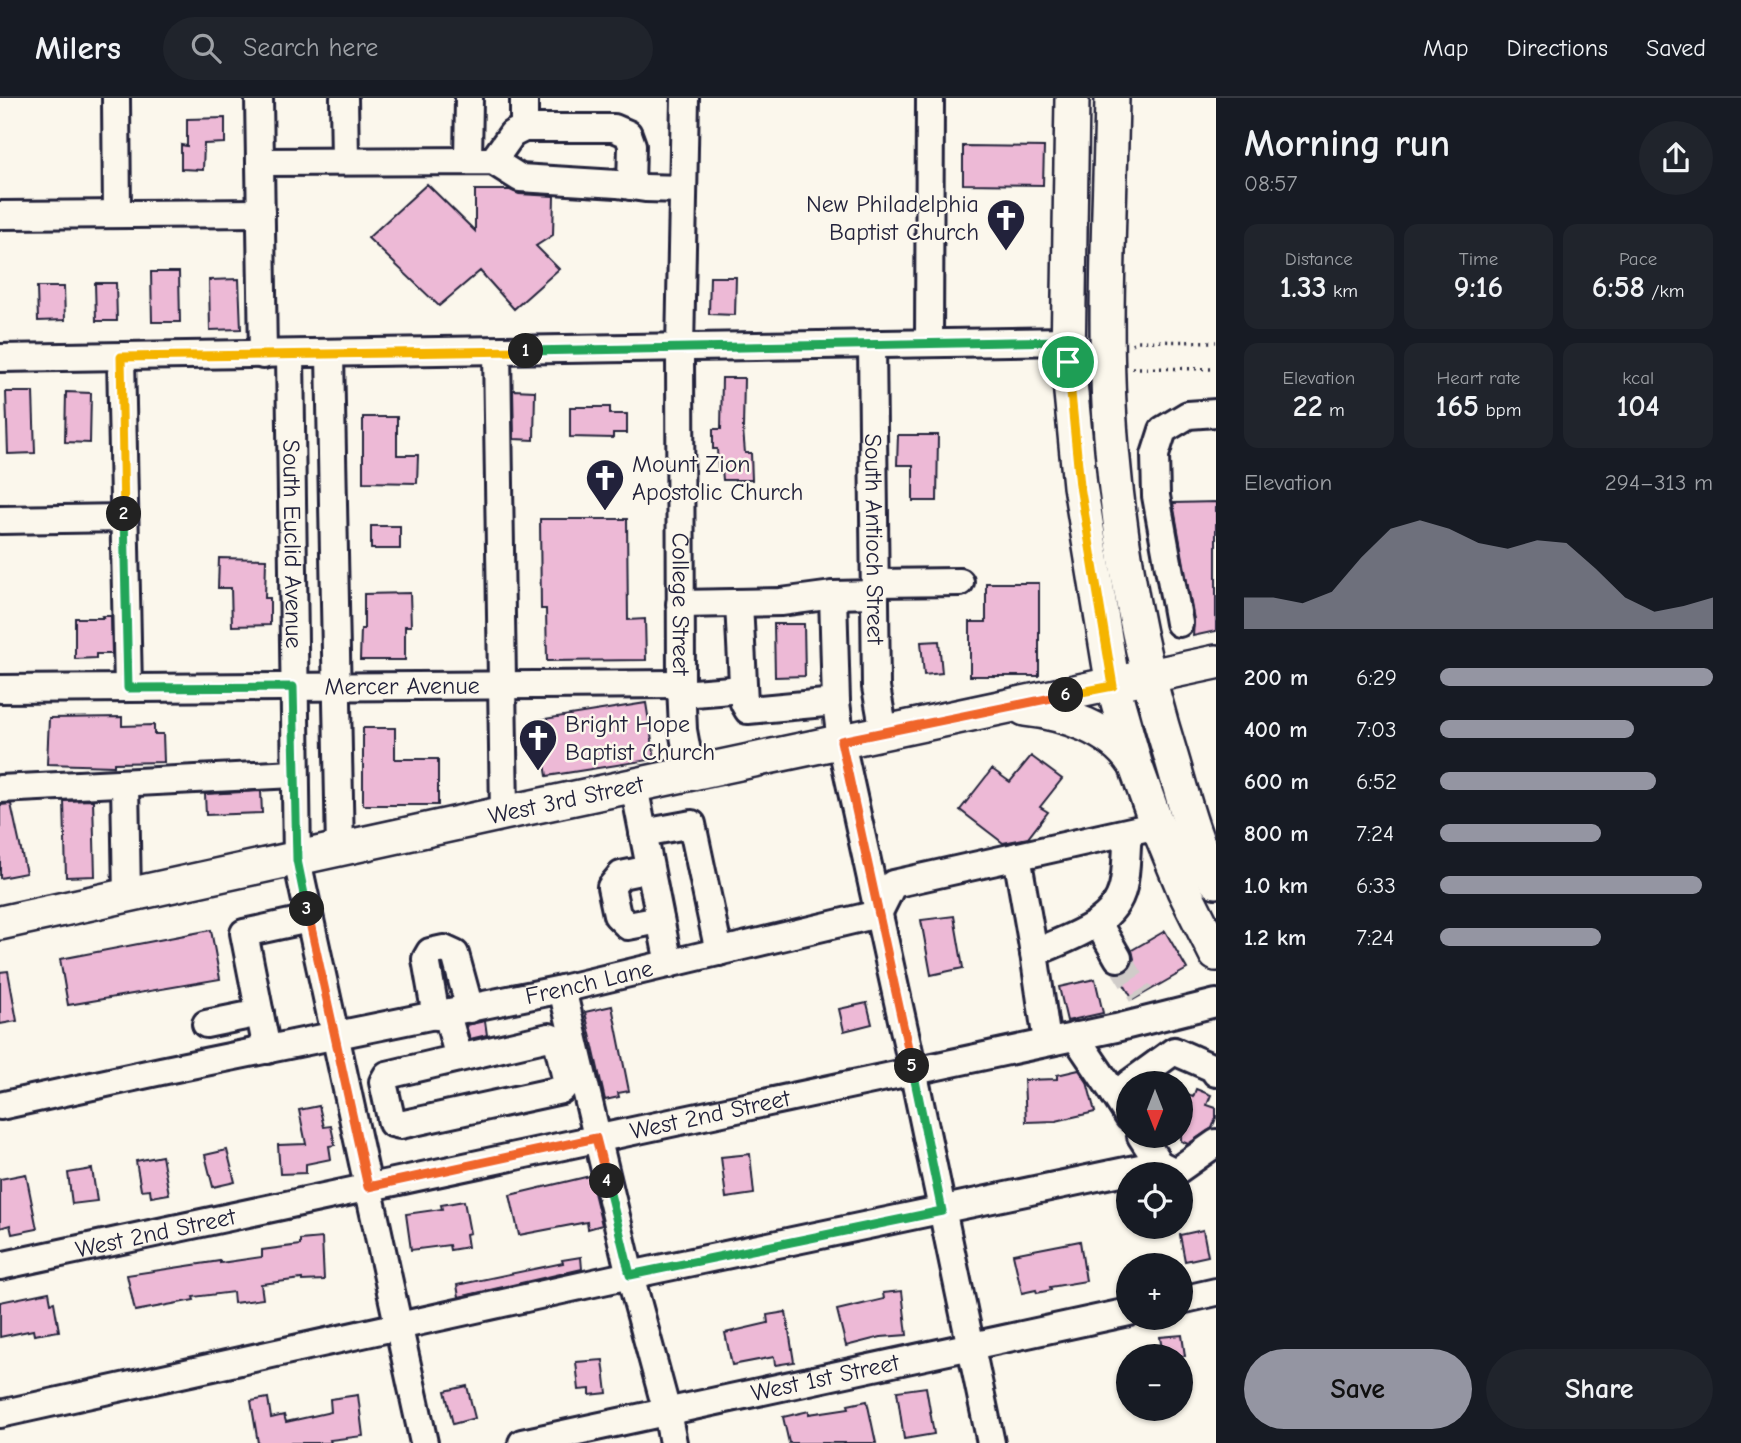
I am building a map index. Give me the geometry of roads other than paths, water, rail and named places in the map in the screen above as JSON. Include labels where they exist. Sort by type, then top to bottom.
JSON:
[{"type":"main road","points":[[1072,98],[1068,341],[1080,486],[1113,686],[1136,767],[1143,829],[1184,890],[1216,954]]},
{"type":"main road","points":[[1112,98],[1109,360],[1112,448],[1118,500],[1129,579],[1164,734],[1191,821],[1216,881]]},
{"type":"main road","name":"West 3rd Street","points":[[0,923],[1216,662]]},
{"type":"main road","points":[[1005,707],[1030,709],[1065,718],[1102,733],[1116,742],[1136,767]]},
{"type":"street","points":[[116,98],[117,214]]},
{"type":"street","points":[[259,98],[263,355]]},
{"type":"street","points":[[344,98],[345,161]]},
{"type":"street","points":[[469,98],[481,161]]},
{"type":"street","points":[[524,98],[524,128]]},
{"type":"street","name":"College Street","points":[[685,98],[680,349],[680,604],[683,730],[691,774]]},
{"type":"street","points":[[929,343],[930,98]]},
{"type":"street","points":[[481,161],[512,134],[524,128],[614,128],[628,134],[632,145],[631,186]]},
{"type":"street","points":[[260,162],[481,161],[520,178],[683,189]]},
{"type":"street","points":[[0,215],[261,213]]},
{"type":"street","points":[[0,358],[330,355],[1068,341]]},
{"type":"street","name":"South Antioch Street","points":[[872,345],[876,679],[884,732]]},
{"type":"street","points":[[497,351],[504,813]]},
{"type":"street","name":"South Euclid Avenue","points":[[290,355],[297,860],[424,1443]]},
{"type":"street","name":"South Euclid Avenue","points":[[330,355],[340,850]]},
{"type":"street","points":[[121,357],[128,688]]},
{"type":"street","points":[[1179,623],[1156,496],[1155,454],[1163,430],[1188,415],[1216,412]]},
{"type":"street","points":[[1118,500],[1156,496]]},
{"type":"street","points":[[0,520],[124,518]]},
{"type":"street","points":[[680,604],[781,602],[875,589],[960,582]]},
{"type":"street","points":[[833,595],[836,692],[841,741],[913,1070],[990,1443]]},
{"type":"street","points":[[739,603],[744,703],[747,710],[836,692],[876,679]]},
{"type":"street","name":"Mercer Avenue","points":[[0,689],[502,686],[743,689]]},
{"type":"street","points":[[0,789],[294,774]]},
{"type":"street","points":[[125,784],[127,896]]},
{"type":"street","points":[[634,786],[669,964]]},
{"type":"street","points":[[643,833],[692,824],[719,952]]},
{"type":"street","points":[[878,914],[893,884],[1143,829]]},
{"type":"street","points":[[1034,953],[1098,923],[1113,909],[1123,889],[1143,829]]},
{"type":"street","points":[[1017,856],[1047,1042]]},
{"type":"street","points":[[650,869],[621,876],[611,887],[617,915],[628,926],[660,920]]},
{"type":"street","name":"French Lane","points":[[0,1106],[562,989],[878,914]]},
{"type":"street","points":[[267,1050],[244,933],[309,919]]},
{"type":"street","points":[[1098,923],[1118,958]]},
{"type":"street","points":[[562,989],[596,1138],[673,1443]]},
{"type":"street","name":"West 2nd Street","points":[[0,1266],[1075,1036],[1153,1009],[1216,1003]]},
{"type":"street","points":[[1153,1009],[1174,1051],[1213,1068],[1216,1073]]},
{"type":"street","points":[[206,1024],[260,1013]]},
{"type":"street","points":[[451,1013],[459,1058]]},
{"type":"street","points":[[1075,1036],[1116,1083]]},
{"type":"street","points":[[549,1037],[557,1040],[567,1083],[561,1090],[400,1125],[392,1123],[383,1082],[387,1075],[459,1058],[549,1037]]},
{"type":"street","points":[[1152,1071],[1174,1051]]},
{"type":"street","points":[[1188,1162],[1216,1143]]},
{"type":"street","points":[[0,1414],[630,1275],[1116,1173]]},
{"type":"street","points":[[1193,1298],[1216,1293]]},
{"type":"street","name":"West 1st Street","points":[[522,1443],[1116,1315]]},
{"type":"tunnel","points":[[1118,958],[1141,995]]},
{"type":"place","name":"New Philadelphia Baptist Church","points":[[1006,252]]},
{"type":"place","name":"Mount Zion Apostolic Church","points":[[605,512]]},
{"type":"place","name":"Bright Hope Baptist Church","points":[[538,772]]}]
